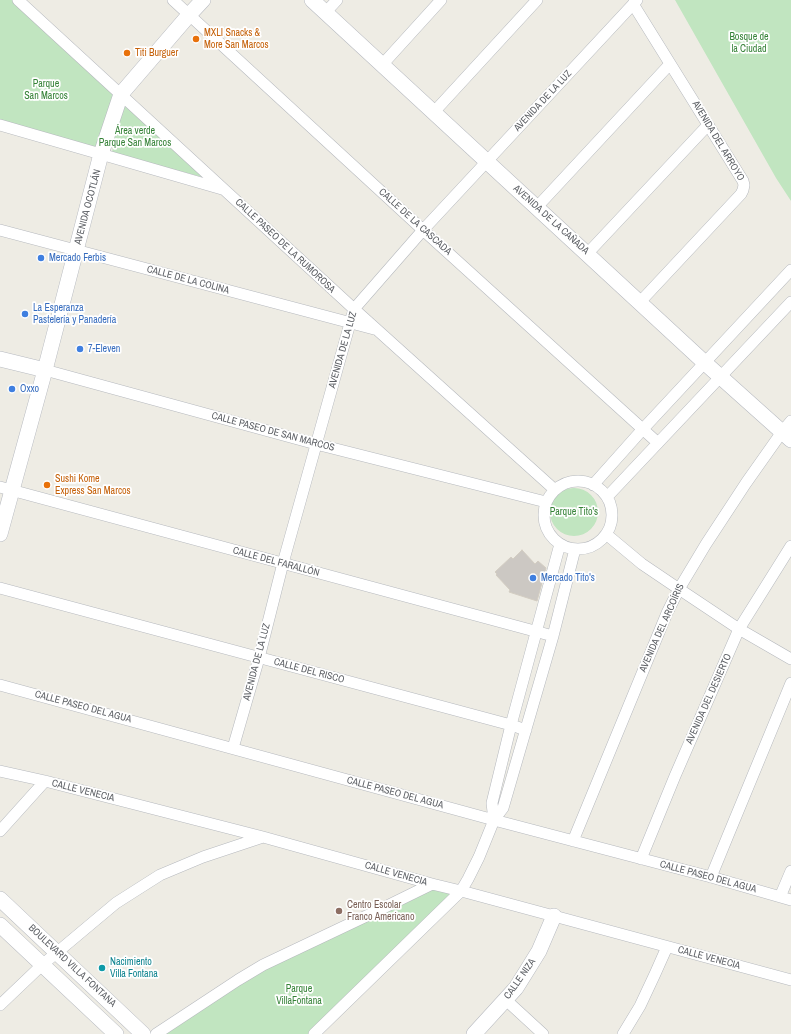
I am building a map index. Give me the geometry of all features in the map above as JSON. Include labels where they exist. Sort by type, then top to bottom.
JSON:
[{"type":"main road","name":"AVENIDA OCOTLÁN","points":[[0,534],[6,489],[45,370],[102,154],[121,94],[203,0]]},
{"type":"main road","name":"AVENIDA DE LA CAÑADA","points":[[312,0],[486,162],[705,362],[788,431]]},
{"type":"main road","name":"CALLE PASEO DE SAN MARCOS","points":[[0,358],[45,370]]},
{"type":"main road","name":"BOULEVARD VILLA FONTANA","points":[[0,899],[143,1034]]},
{"type":"main road","name":"CALLE NIZA","points":[[474,1034],[516,988],[539,951],[554,916]]},
{"type":"main road","name":"BOULEVARD VILLA FONTANA","points":[[0,925],[116,1034]]},
{"type":"street","name":"CALLE PASEO DE LA RUMOROSA","points":[[18,0],[377,330],[555,490]]},
{"type":"street","name":"CALLE DE LA CASCADA","points":[[173,0],[423,230],[658,443]]},
{"type":"street","points":[[325,13],[337,0]]},
{"type":"street","points":[[382,65],[441,0]]},
{"type":"street","points":[[434,112],[537,0]]},
{"type":"street","name":"AVENIDA DEL ARROYO","points":[[635,2],[670,64],[743,181],[743,190],[741,194],[640,302]]},
{"type":"street","name":"AVENIDA DE LA LUZ","points":[[233,748],[354,309],[423,230],[635,2]]},
{"type":"street","points":[[537,207],[670,64]]},
{"type":"street","points":[[0,125],[224,190]]},
{"type":"street","points":[[587,254],[708,125]]},
{"type":"street","name":"CALLE DE LA COLINA","points":[[0,230],[377,330]]},
{"type":"street","points":[[593,484],[791,270]]},
{"type":"street","points":[[607,497],[791,302]]},
{"type":"street","name":"CALLE PASEO DE SAN MARCOS","points":[[45,370],[316,444],[546,502]]},
{"type":"street","name":"AVENIDA DEL ARCOÍRIS","points":[[573,841],[667,613],[679,589],[746,483],[788,431]]},
{"type":"street","points":[[580,481],[593,484],[607,497],[611,509],[611,522],[606,534],[597,542],[587,547],[575,549],[560,544],[551,536],[545,525],[544,513],[546,502],[555,490],[566,483],[580,481]]},
{"type":"street","name":"CALLE DEL FARALLÓN","points":[[6,489],[553,636]]},
{"type":"street","points":[[606,534],[642,564],[739,629],[791,659]]},
{"type":"street","points":[[494,820],[492,803],[510,725],[560,544]]},
{"type":"street","name":"AVENIDA DEL DESIERTO","points":[[641,859],[693,733],[739,629],[791,546]]},
{"type":"street","points":[[314,1034],[461,891],[468,879],[476,864],[494,820],[503,808],[553,636],[575,549]]},
{"type":"street","name":"CALLE DEL RISCO","points":[[0,588],[526,730]]},
{"type":"street","points":[[711,877],[791,683]]},
{"type":"street","name":"CALLE PASEO DEL AGUA","points":[[0,684],[494,820],[711,877],[786,899]]},
{"type":"street","name":"CALLE VENECIA","points":[[0,771],[46,781],[263,838],[791,980]]},
{"type":"street","points":[[0,831],[46,781]]},
{"type":"street","points":[[0,1005],[42,965],[116,903],[160,875],[203,857],[263,838]]},
{"type":"street","points":[[786,899],[791,871]]},
{"type":"street","points":[[156,1034],[263,965],[432,884]]},
{"type":"street","points":[[623,1034],[640,1006],[666,946]]},
{"type":"street","points":[[506,1000],[543,1034]]},
{"type":"green space","name":"Parque San Marcos","points":[[0,0],[18,0],[134,107],[202,177],[112,153],[120,96],[114,91],[95,152],[0,123]]},
{"type":"green space","name":"Bosque de la Ciudad","points":[[675,0],[791,0],[791,201],[776,178]]},
{"type":"green space","name":"Parque Tito's","points":[[569,488],[579,488],[591,495],[598,507],[598,517],[591,529],[579,536],[569,536],[561,532],[554,525],[550,517],[550,507],[554,499],[561,492]]},
{"type":"green space","name":"Parque VillaFontana","points":[[438,885],[464,892],[314,1034],[159,1034],[247,976]]},
{"type":"building","points":[[522,550],[535,564],[538,561],[546,568],[537,601],[509,592],[510,590],[495,572],[511,557],[513,559]]},
{"type":"place","name":"MXLI Snacks & More San Marcos","points":[[196,39]]},
{"type":"place","name":"Titi Burguer","points":[[127,53]]},
{"type":"place","name":"Mercado Ferbis","points":[[41,258]]},
{"type":"place","name":"La Esperanza Pastelería y Panadería","points":[[25,314]]},
{"type":"place","name":"7-Eleven","points":[[80,349]]},
{"type":"place","name":"Oxxo","points":[[12,389]]},
{"type":"place","name":"Sushi Kome Express San Marcos","points":[[47,485]]},
{"type":"place","name":"Mercado Tito's","points":[[533,578]]},
{"type":"place","name":"Centro Escolar Franco Americano","points":[[339,911]]},
{"type":"place","name":"Nacimiento Villa Fontana","points":[[102,968]]},
{"type":"park label","name":"Área verde Parque San Marcos","points":[[135,136]]}]
